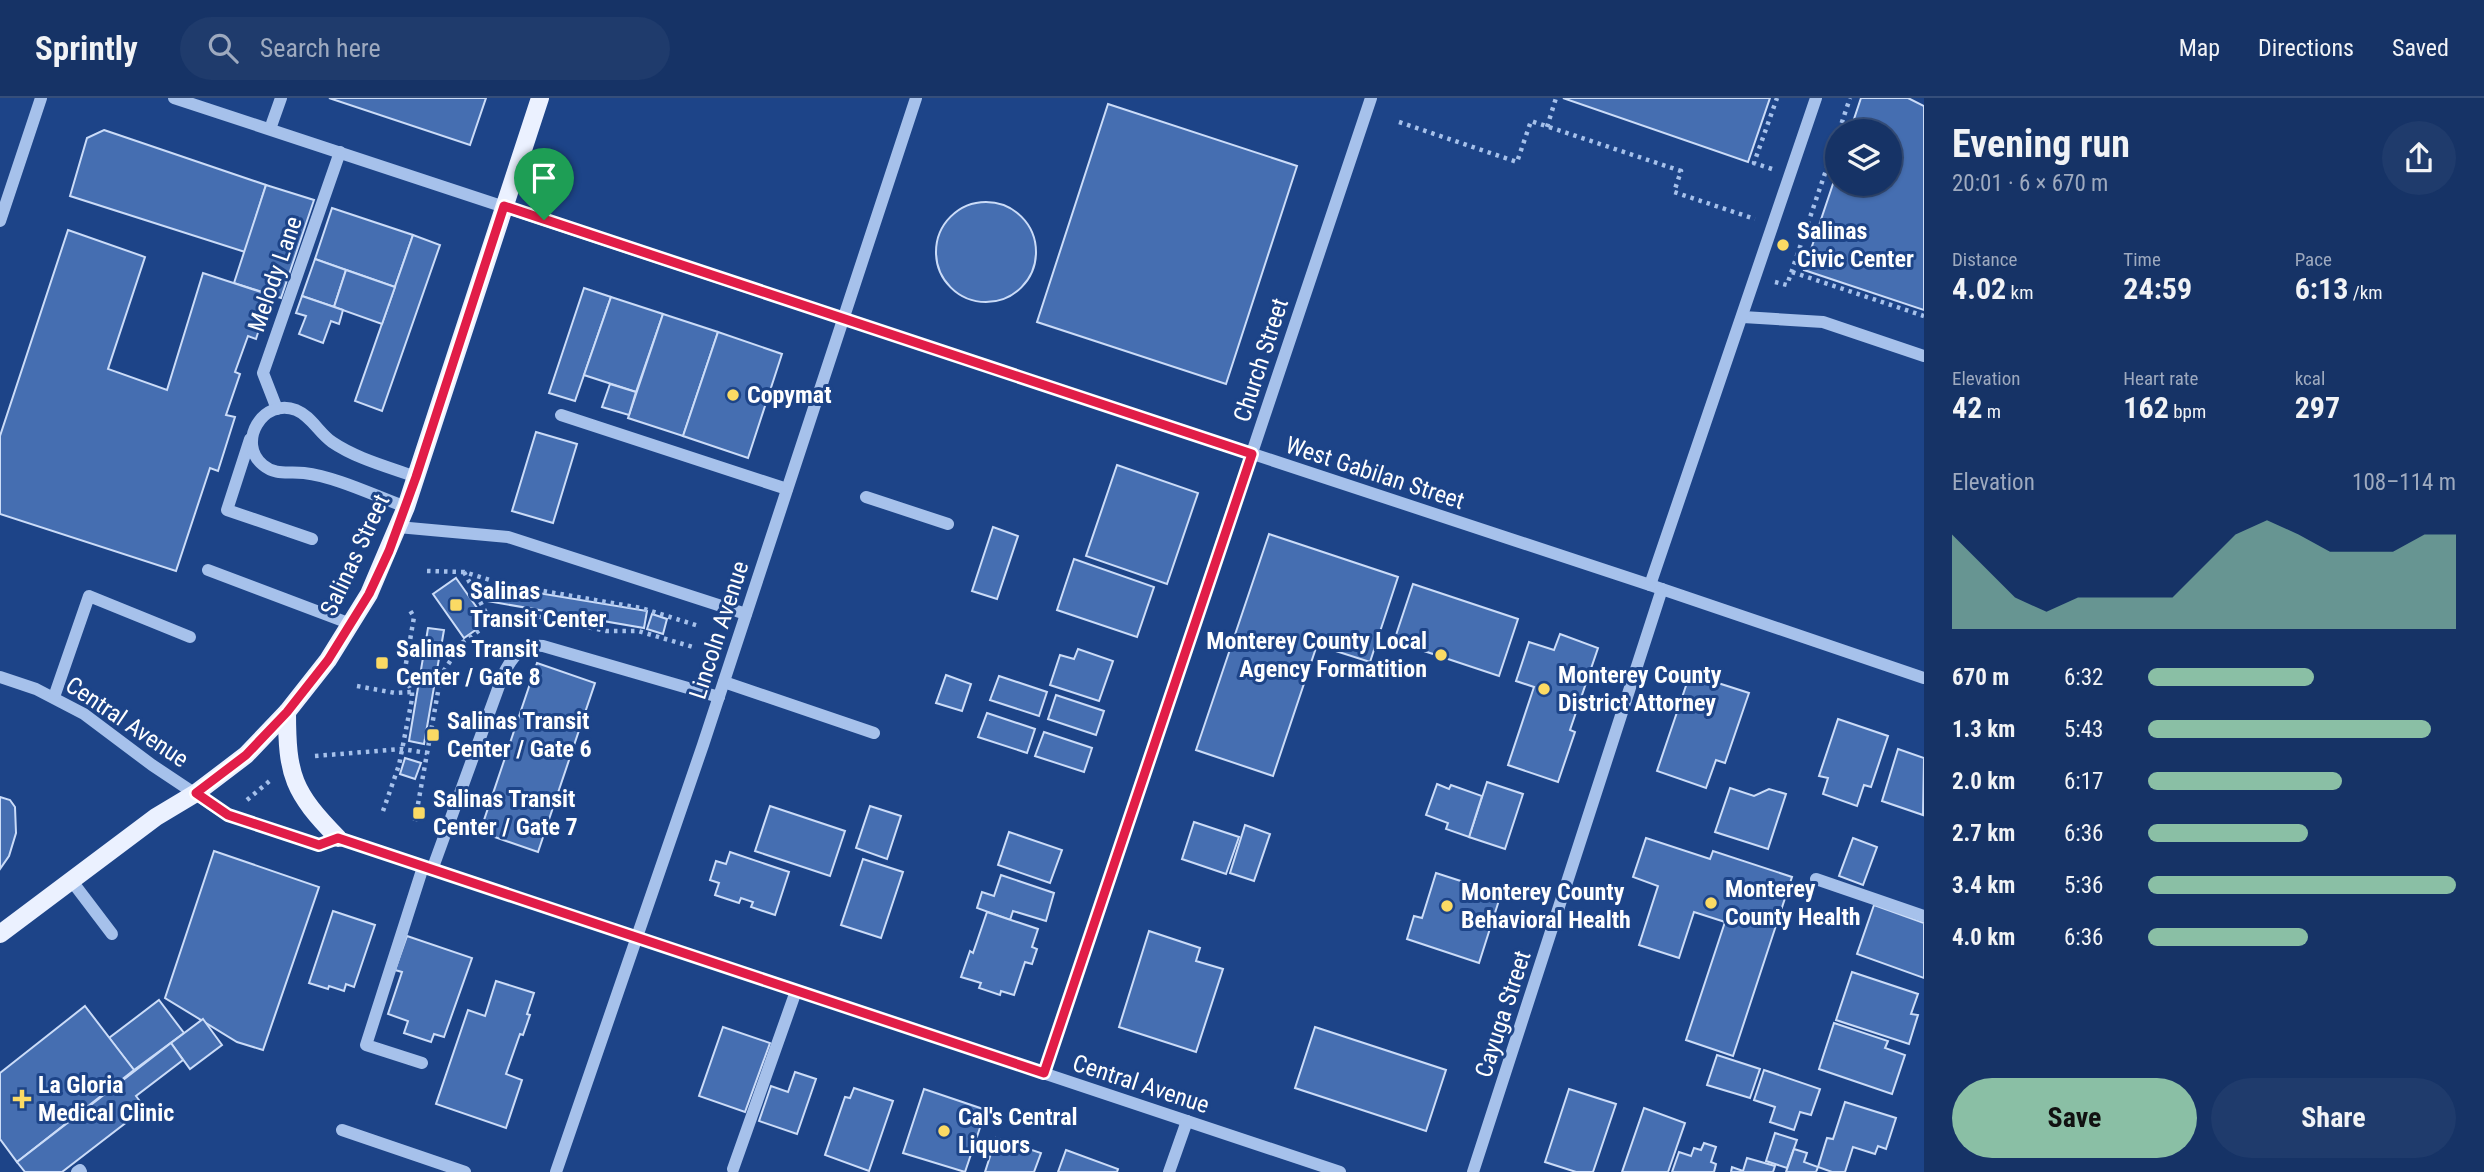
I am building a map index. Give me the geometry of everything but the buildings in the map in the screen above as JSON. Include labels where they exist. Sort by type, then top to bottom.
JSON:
[{"type":"main road","name":"Salinas Street","points":[[0,934],[156,817],[196,793],[246,755],[287,712],[328,660],[369,594],[406,507],[540,98]]},
{"type":"main road","points":[[287,712],[287,742],[293,778],[314,814],[338,838]]},
{"type":"street","points":[[0,221],[41,98]]},
{"type":"street","name":"West Gabilan Street","points":[[174,98],[1924,678]]},
{"type":"street","points":[[270,130],[281,98]]},
{"type":"street","name":"Lincoln Avenue","points":[[556,1172],[638,939],[916,98]]},
{"type":"street","name":"Church Street","points":[[1044,1073],[1371,98]]},
{"type":"street","name":"Cayuga Street","points":[[1473,1172],[1656,587],[1816,98]]},
{"type":"street","name":"Melody Lane","points":[[276,409],[262,373],[340,152]]},
{"type":"street","points":[[1743,317],[1823,322],[1924,356]]},
{"type":"street","points":[[312,539],[227,510],[253,432],[257,422],[265,414],[276,409],[296,410],[305,415],[323,435],[343,448],[416,477]]},
{"type":"street","points":[[561,415],[787,489]]},
{"type":"street","points":[[253,432],[251,443],[254,454],[269,470],[280,474],[312,475],[406,507]]},
{"type":"street","points":[[866,497],[948,524]]},
{"type":"street","points":[[398,527],[508,537],[746,614]]},
{"type":"street","points":[[208,570],[351,624]]},
{"type":"street","points":[[54,697],[89,596],[190,637]]},
{"type":"street","points":[[422,1063],[366,1045],[428,869],[509,663],[528,646],[543,646],[719,697]]},
{"type":"street","name":"Central Avenue","points":[[0,677],[54,697],[84,714],[152,765],[228,815],[319,845],[338,838],[1339,1172]]},
{"type":"street","points":[[724,682],[874,733]]},
{"type":"street","points":[[1816,879],[1924,916]]},
{"type":"street","points":[[71,880],[112,934]]},
{"type":"street","points":[[733,1169],[796,992]]},
{"type":"street","points":[[1169,1172],[1187,1121]]},
{"type":"street","points":[[342,1130],[465,1172]]},
{"type":"path","points":[[1547,127],[1556,98]]},
{"type":"path","points":[[1777,98],[1754,163],[1777,171]]},
{"type":"path","points":[[1843,119],[1850,98]]},
{"type":"path","points":[[1399,122],[1517,162],[1531,121],[1681,171],[1674,192],[1759,220]]},
{"type":"path","points":[[1787,285],[1825,172]]},
{"type":"path","points":[[1792,272],[1924,316]]},
{"type":"path","points":[[427,571],[464,572],[503,584],[641,608],[699,626]]},
{"type":"path","points":[[464,572],[491,622]]},
{"type":"path","points":[[383,811],[402,749],[412,692],[404,675],[414,617],[408,607]]},
{"type":"path","points":[[408,648],[453,656]]},
{"type":"path","points":[[357,687],[395,693],[412,692]]},
{"type":"path","points":[[315,756],[402,749],[427,753]]},
{"type":"path","points":[[247,800],[273,779]]},
{"type":"place","name":"Salinas Civic Center","points":[[1783,245]]},
{"type":"place","name":"Copymat","points":[[733,395]]},
{"type":"place","name":"Salinas Transit Center","points":[[456,605]]},
{"type":"place","name":"Monterey County Local Agency Formatition","points":[[1441,655]]},
{"type":"place","name":"Salinas Transit Center / Gate 8","points":[[382,663]]},
{"type":"place","name":"Monterey County District Attorney","points":[[1544,689]]},
{"type":"place","name":"Salinas Transit Center / Gate 6","points":[[433,735]]},
{"type":"place","name":"Salinas Transit Center / Gate 7","points":[[419,813]]},
{"type":"place","name":"Monterey County Health","points":[[1711,903]]},
{"type":"place","name":"Monterey County Behavioral Health","points":[[1447,906]]},
{"type":"place","name":"La Gloria Medical Clinic","points":[[22,1099]]},
{"type":"place","name":"Cal's Central Liquors","points":[[944,1131]]},
{"type":"route","points":[[504,206],[544,220],[1252,454],[1044,1073],[338,838],[319,845],[228,815],[196,793],[246,755],[287,712],[328,660],[351,624],[369,594],[406,507],[504,206]]}]
